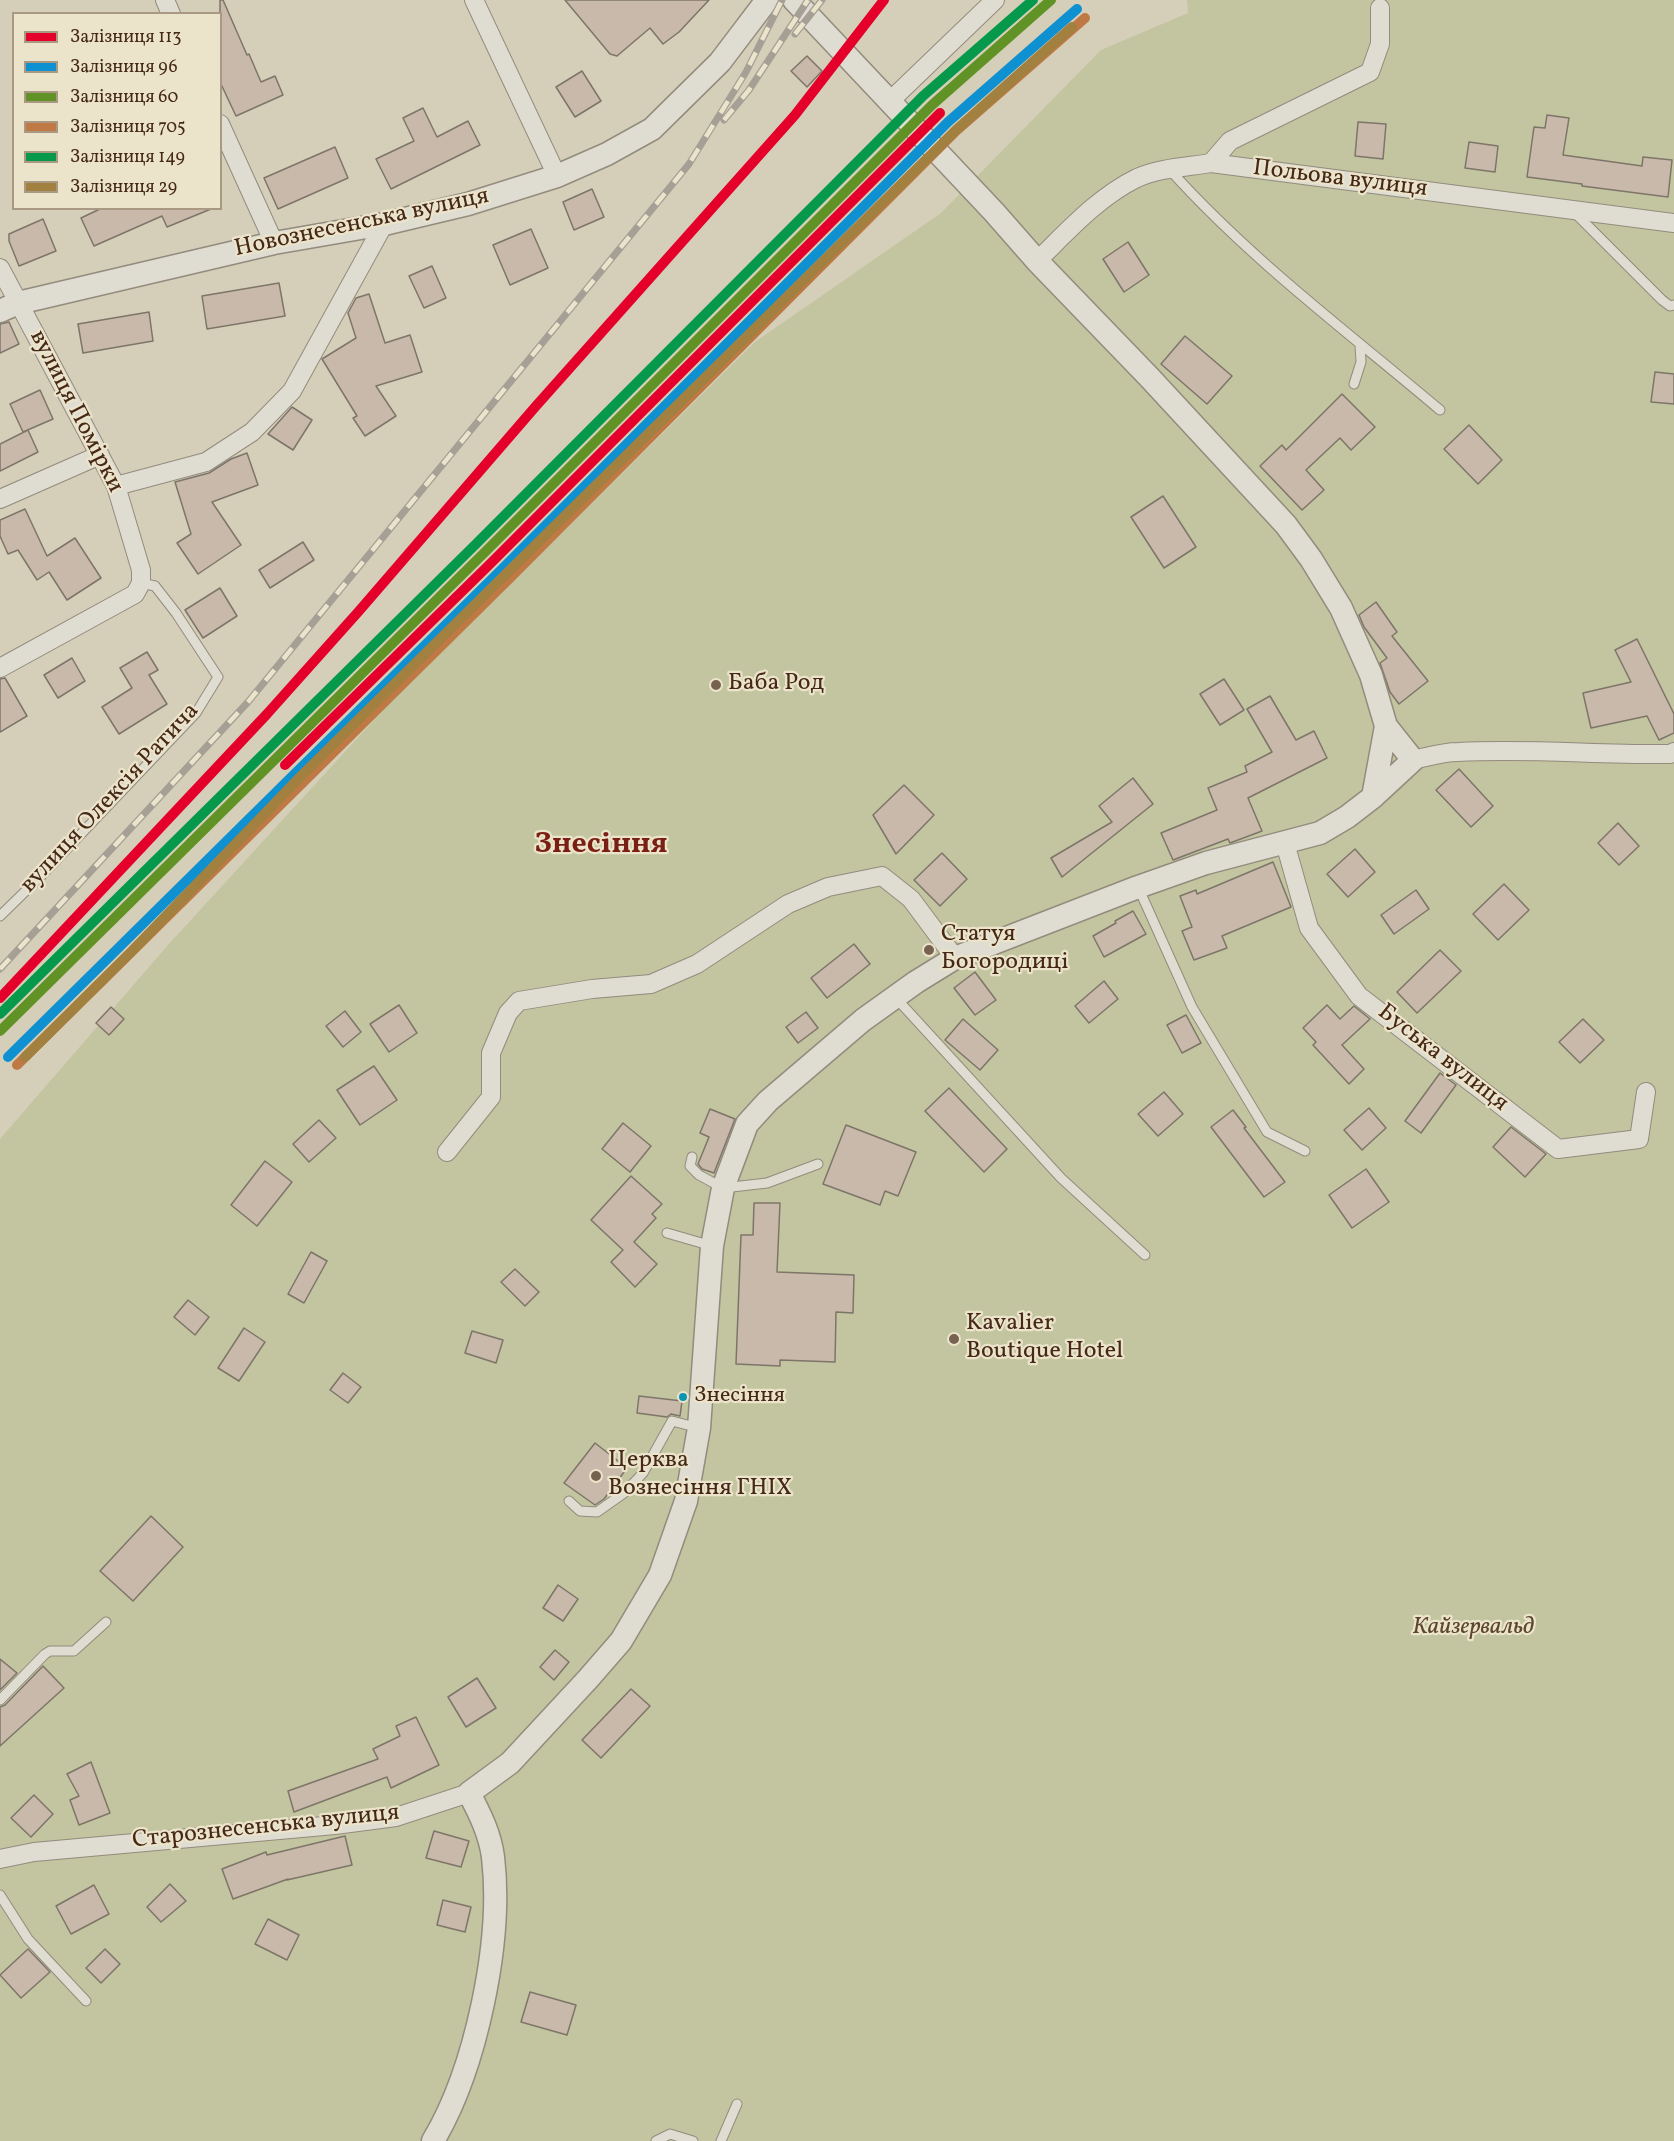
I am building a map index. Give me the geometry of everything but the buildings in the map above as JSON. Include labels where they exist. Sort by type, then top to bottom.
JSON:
[{"type":"street","points":[[474,0],[556,176]]},
{"type":"street","name":"Новознесенська вулиця","points":[[9,307],[274,243],[384,224],[468,204],[556,176],[607,154],[652,129],[720,62],[767,0]]},
{"type":"street","points":[[794,0],[1286,525],[1311,559],[1341,608],[1371,675],[1386,726],[1413,760],[1456,752],[1627,755],[1674,752]]},
{"type":"street","points":[[890,101],[995,0]]},
{"type":"street","points":[[1211,163],[1230,141],[1370,72],[1380,44],[1380,8]]},
{"type":"street","points":[[222,128],[274,243]]},
{"type":"street","name":"Польова вулиця","points":[[1037,261],[1076,223],[1110,195],[1139,178],[1211,163],[1674,223]]},
{"type":"street","points":[[116,486],[206,462],[252,432],[292,391],[384,224]]},
{"type":"street","name":"вулиця Помірки","points":[[0,268],[9,307],[100,455],[116,486],[141,570],[138,589]]},
{"type":"street","points":[[0,499],[100,455]]},
{"type":"street","points":[[0,668],[138,589]]},
{"type":"street","points":[[1373,797],[1386,726]]},
{"type":"street","name":"Старознесенська вулиця","points":[[0,1859],[34,1852],[396,1817],[469,1793],[510,1763],[621,1641],[660,1575],[686,1501],[699,1428],[712,1246],[723,1188],[747,1124],[768,1101],[863,1020],[955,958],[1206,863],[1320,833],[1347,818],[1413,760]]},
{"type":"street","name":"Буська вулиця","points":[[1285,843],[1309,928],[1359,996],[1558,1149],[1639,1139],[1646,1092]]},
{"type":"street","points":[[447,1152],[490,1097],[491,1053],[508,1013],[519,1000],[592,989],[651,984],[697,964],[788,904],[828,887],[882,876],[911,899],[955,958]]},
{"type":"street","points":[[433,2141],[445,2121],[474,2043],[491,1957],[496,1907],[493,1856],[484,1823],[469,1793]]},
{"type":"lane","points":[[1170,170],[1204,208],[1238,240],[1359,345],[1440,410]]},
{"type":"lane","points":[[1572,210],[1666,304],[1674,305]]},
{"type":"lane","points":[[1354,384],[1361,362],[1359,345]]},
{"type":"lane","name":"вулиця Олексія Ратича","points":[[0,916],[42,875],[195,713],[218,677],[176,613],[155,586],[138,589]]},
{"type":"lane","points":[[1138,887],[1192,1007],[1267,1132],[1305,1151]]},
{"type":"lane","points":[[895,998],[1061,1178],[1145,1256]]},
{"type":"lane","points":[[692,1157],[690,1166],[723,1188],[767,1183],[818,1164]]},
{"type":"lane","points":[[667,1233],[712,1246]]},
{"type":"lane","points":[[569,1501],[580,1511],[597,1512],[624,1493],[643,1473],[672,1421],[699,1428]]},
{"type":"lane","points":[[0,1700],[45,1654],[53,1651],[74,1651],[106,1622]]},
{"type":"lane","points":[[0,1896],[28,1939],[86,2001]]},
{"type":"lane","points":[[721,2141],[737,2104]]},
{"type":"lane","points":[[656,2141],[670,2134],[693,2141]]},
{"type":"green space","name":"Кайзервальд","points":[[1187,0],[1674,0],[1674,2141],[0,2141],[0,1139],[168,945],[385,708],[755,342],[941,213],[1101,50],[1188,13]]},
{"type":"railway","points":[[0,969],[248,702],[689,164],[746,72],[782,0]]},
{"type":"railway","points":[[724,120],[749,90],[808,0]]},
{"type":"railway","points":[[795,34],[822,0]]},
{"type":"rail line","name":"113","points":[[0,998],[267,714],[359,611],[536,406],[795,115],[884,0]]},
{"type":"rail line","name":"149","points":[[0,1014],[475,545],[923,96],[1033,0]]},
{"type":"rail line","name":"60","points":[[0,1031],[484,553],[932,105],[1051,0]]},
{"type":"rail line","name":"96","points":[[8,1057],[500,571],[948,122],[1077,9]]},
{"type":"rail line","name":"705","points":[[17,1065],[509,579],[956,131],[1085,18]]},
{"type":"rail line","name":"29","points":[[25,1057],[132,951],[301,776],[956,130],[1072,27]]},
{"type":"rail line","name":"113","points":[[285,765],[492,562],[940,113]]},
{"type":"place","name":"Баба Род","points":[[716,685]]},
{"type":"place","name":"Статуя Богородиці","points":[[929,950]]},
{"type":"place","name":"Kavalier Boutique Hotel","points":[[954,1339]]},
{"type":"place","name":"Знесіння","points":[[683,1397]]},
{"type":"place","name":"Церква Вознесіння ГНІХ","points":[[596,1476]]},
{"type":"district","name":"Знесіння","points":[[601,846]]}]
